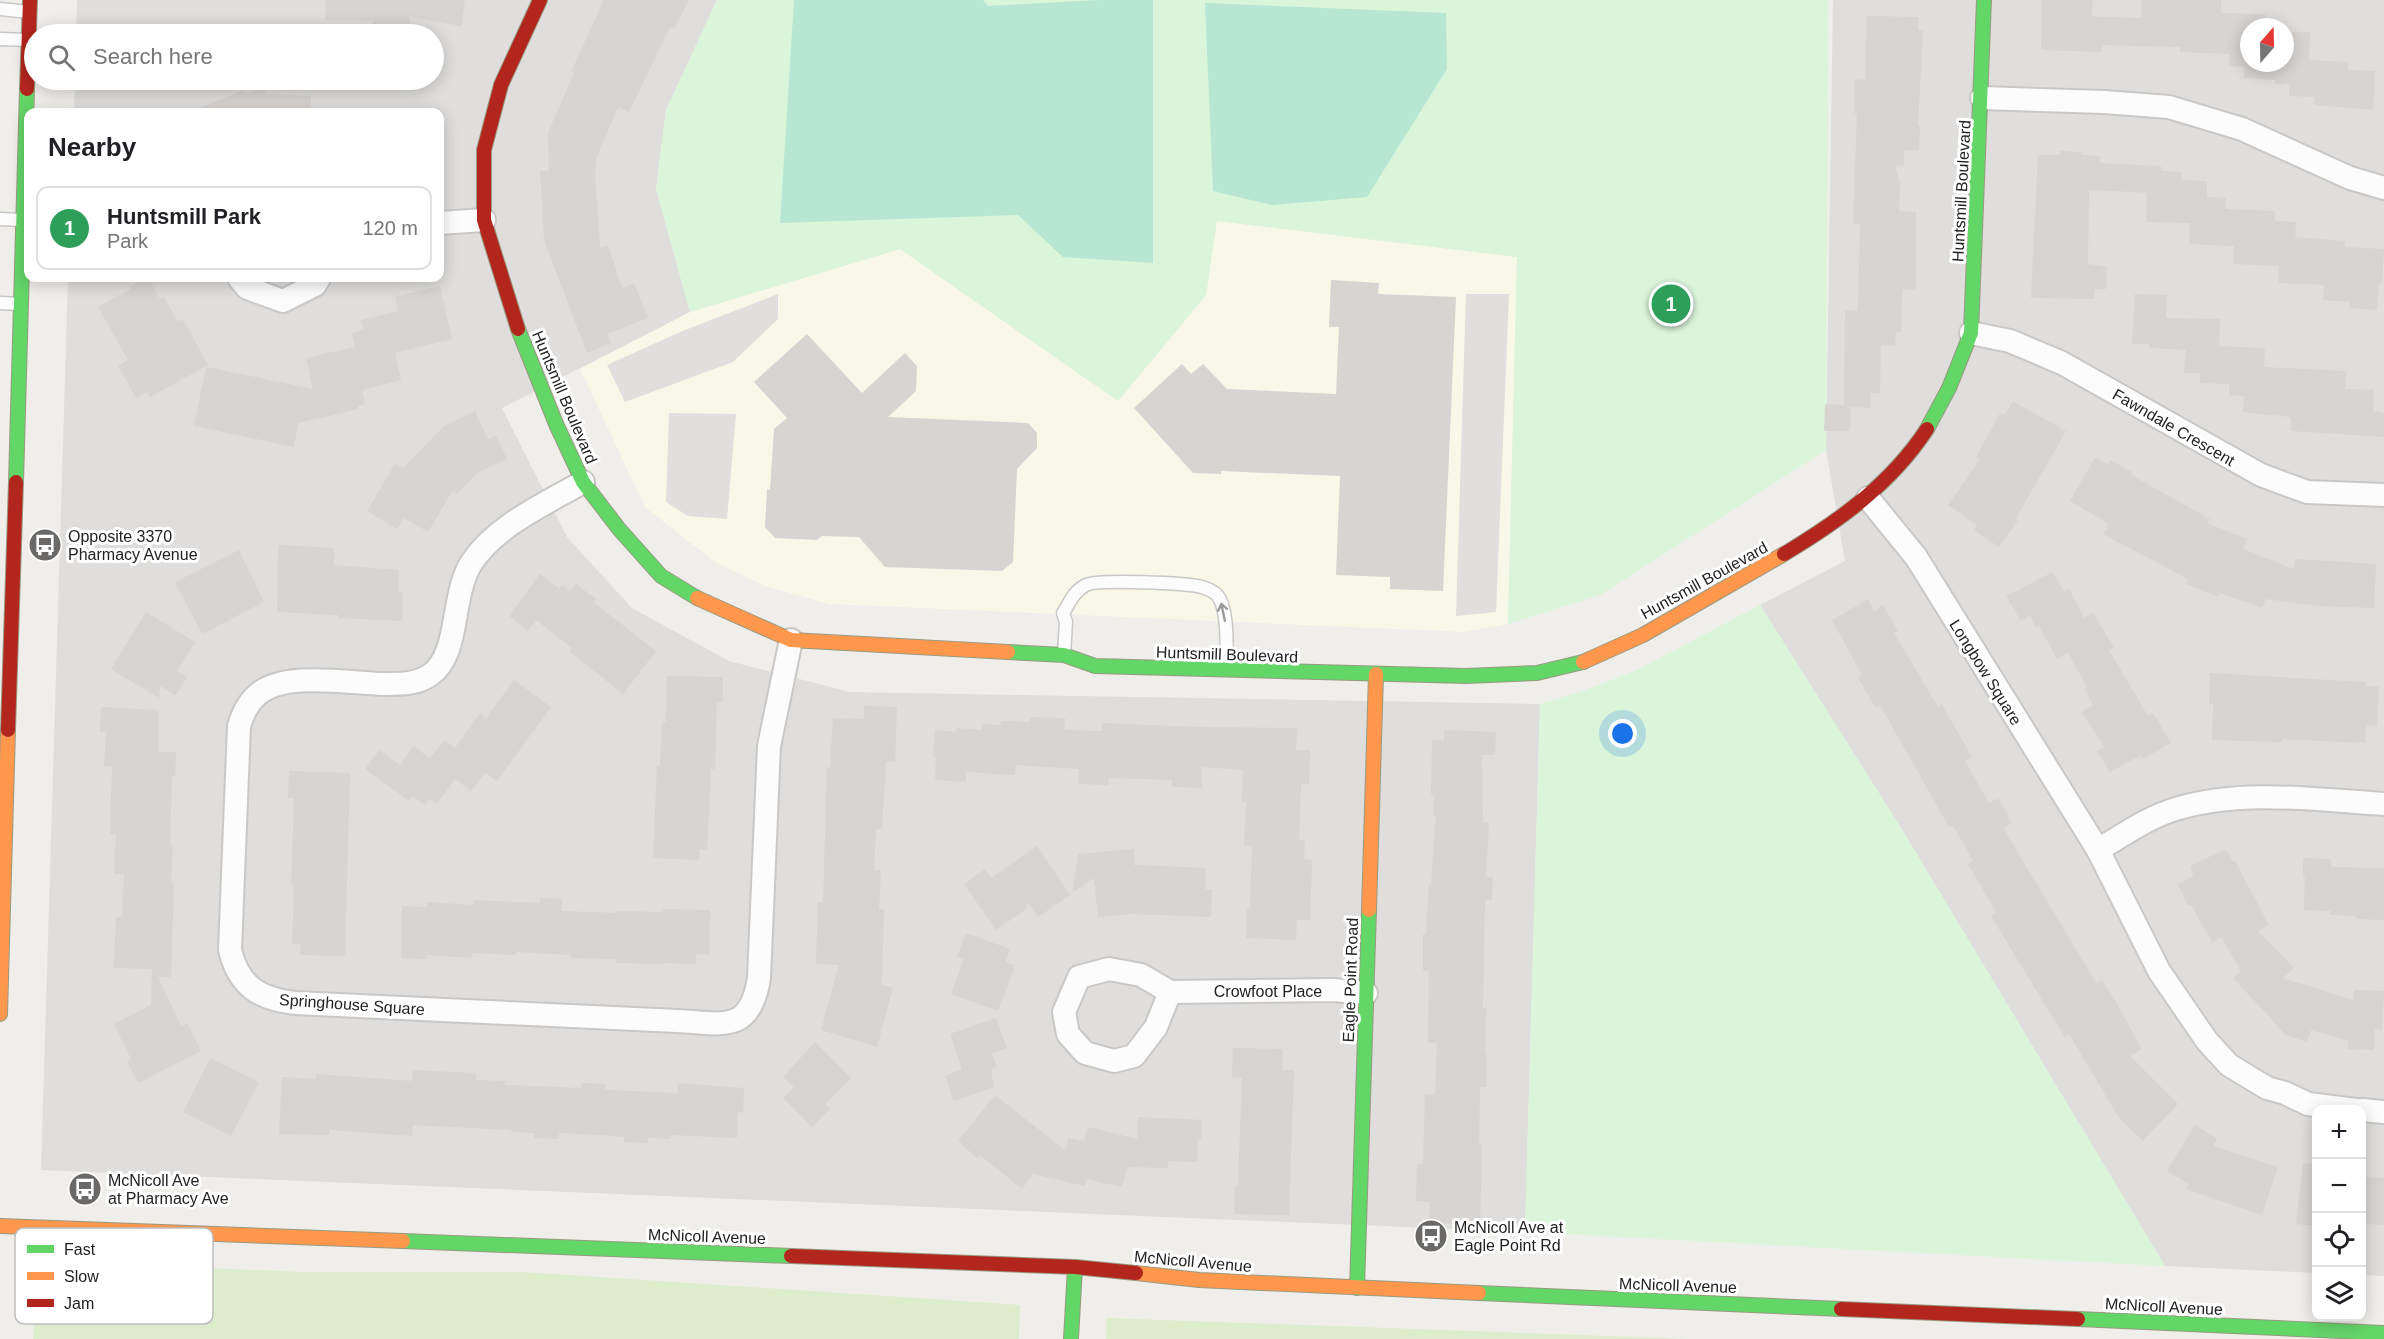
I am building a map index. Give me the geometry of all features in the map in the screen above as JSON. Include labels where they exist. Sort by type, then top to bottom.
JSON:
[{"type":"street","name":"Huntsmill Boulevard","points":[[540,0],[501,85],[484,150],[484,220],[510,307],[556,424],[582,482],[619,529],[661,576],[707,604],[791,640],[1064,655],[1095,666],[1376,674],[1522,674],[1577,664],[1618,647],[1787,552],[1868,498],[1897,469],[1933,420],[1958,374],[1971,333],[1982,98],[1984,0]]},
{"type":"street","points":[[29,24],[30,6]]},
{"type":"street","points":[[27,108],[28,90]]},
{"type":"street","points":[[1982,98],[2104,102],[2169,107],[2242,129],[2350,178],[2384,188]]},
{"type":"street","points":[[0,1014],[6,637],[24,220]]},
{"type":"street","points":[[444,223],[484,220]]},
{"type":"street","points":[[242,282],[247,288],[283,301],[317,282]]},
{"type":"street","name":"Fawndale Crescent","points":[[1971,333],[2010,341],[2062,363],[2261,475],[2307,492],[2384,495]]},
{"type":"street","name":"Springhouse Square","points":[[582,482],[502,532],[472,562],[463,579],[456,603],[447,656],[430,675],[416,681],[399,684],[302,681],[278,683],[258,694],[245,708],[238,726],[230,950],[234,967],[247,983],[264,997],[295,1003],[676,1021],[730,1023],[741,1019],[752,1007],[759,978],[769,746],[791,640]]},
{"type":"street","name":"Longbow Square","points":[[1868,498],[1916,557],[2098,850],[2159,970],[2206,1041],[2229,1065],[2267,1088],[2316,1105]]},
{"type":"street","name":"Eagle Point Road","points":[[1357,1288],[1376,674]]},
{"type":"street","points":[[2098,850],[2178,808],[2217,800],[2261,797],[2384,804]]},
{"type":"street","points":[[1109,969],[1141,975],[1170,992],[1156,1027],[1134,1056],[1114,1061],[1085,1053],[1068,1034],[1064,1012],[1079,977],[1109,969]]},
{"type":"street","name":"Crowfoot Place","points":[[1170,992],[1333,990],[1366,993]]},
{"type":"street","points":[[2366,1110],[2384,1112]]},
{"type":"street","name":"McNicoll Avenue","points":[[0,1226],[52,1228]]},
{"type":"street","name":"McNicoll Avenue","points":[[213,1234],[1076,1267],[1199,1280],[1357,1288],[2098,1325],[2384,1333]]},
{"type":"street","points":[[1071,1339],[1076,1267]]},
{"type":"lane","points":[[0,9],[30,6]]},
{"type":"lane","points":[[0,39],[24,40]]},
{"type":"lane","points":[[0,219],[24,220]]},
{"type":"lane","points":[[0,303],[21,304]]},
{"type":"lane","points":[[1064,655],[1066,622],[1064,613],[1075,592],[1089,583],[1201,587],[1213,591],[1219,597],[1225,618],[1227,670]]},
{"type":"shaded area","points":[[77,0],[717,0],[666,110],[656,189],[690,312],[502,408],[567,537],[632,608],[729,661],[850,692],[1540,704],[1525,1232],[41,1170],[68,282],[444,282],[444,108],[74,108],[75,90],[444,90],[444,24],[76,24]]},
{"type":"shaded area","points":[[1833,0],[2384,0],[2384,1276],[2366,1275],[2366,1105],[2312,1105],[2312,1273],[2165,1266],[1901,828],[1760,605],[1845,561],[1826,450]]},
{"type":"shaded area","points":[[1216,221],[1517,257],[1508,624],[1465,632],[829,604],[768,587],[716,563],[645,507],[580,369],[690,312],[900,249],[1118,401],[1206,295]]},
{"type":"shaded area","points":[[778,294],[778,319],[733,362],[625,402],[607,365],[680,332]]},
{"type":"shaded area","points":[[1466,294],[1509,294],[1496,612],[1456,616]]},
{"type":"shaded area","points":[[669,413],[736,414],[727,519],[688,516],[666,502]]},
{"type":"green space","points":[[717,0],[1828,0],[1826,450],[1600,595],[1508,624],[1517,257],[1217,221],[1206,295],[1118,401],[900,249],[690,312],[656,189],[666,110]]},
{"type":"green space","points":[[794,0],[983,0],[988,6],[1098,0],[1153,0],[1153,263],[1063,257],[1018,215],[780,223]]},
{"type":"green space","points":[[1205,3],[1446,13],[1447,69],[1367,197],[1272,205],[1213,191]]},
{"type":"green space","points":[[1760,605],[1901,828],[2165,1266],[1525,1232],[1540,704],[1583,691],[1637,670]]},
{"type":"green space","points":[[213,1268],[303,1272],[523,1272],[1020,1305],[1019,1339],[33,1339],[34,1324],[213,1324]]},
{"type":"green space","points":[[1107,1318],[1690,1339],[1106,1339]]},
{"type":"building","points":[[326,0],[465,0],[461,26],[410,17],[410,24],[325,20]]},
{"type":"building","points":[[604,0],[689,0],[674,29],[670,27],[629,112],[618,107],[596,159],[595,177],[600,248],[608,245],[622,288],[634,283],[648,318],[607,334],[611,343],[587,353],[544,240],[540,171],[549,171],[548,133],[574,73],[571,72]]},
{"type":"building","points":[[2042,0],[2093,0],[2092,16],[2103,17],[2141,18],[2142,0],[2221,0],[2221,13],[2265,14],[2265,18],[2240,18],[2240,67],[2229,66],[2230,54],[2180,52],[2180,47],[2102,45],[2102,52],[2041,50]]},
{"type":"building","points":[[1867,16],[1918,17],[1918,30],[1923,31],[1918,126],[1920,126],[1919,150],[1904,150],[1904,166],[1895,165],[1900,183],[1899,211],[1916,212],[1916,290],[1902,289],[1901,332],[1896,332],[1895,346],[1881,345],[1880,393],[1871,393],[1870,408],[1851,407],[1850,431],[1824,431],[1825,404],[1844,405],[1845,310],[1858,311],[1860,224],[1853,224],[1857,114],[1854,113],[1855,79],[1865,80]]},
{"type":"building","points":[[2294,32],[2310,32],[2309,60],[2348,62],[2348,70],[2375,71],[2373,110],[2314,105],[2315,97],[2289,96],[2289,84],[2275,84],[2275,80],[2244,78],[2244,72],[2294,72]]},
{"type":"building","points":[[244,90],[245,94],[255,90],[264,90],[266,94],[311,96],[311,108],[200,108]]},
{"type":"building","points":[[2060,151],[2100,156],[2099,163],[2161,166],[2161,171],[2182,172],[2182,180],[2207,181],[2207,197],[2226,198],[2226,209],[2275,211],[2275,221],[2296,222],[2295,237],[2345,241],[2345,247],[2384,249],[2382,283],[2379,283],[2377,310],[2350,308],[2350,302],[2323,300],[2324,285],[2278,283],[2279,266],[2233,264],[2234,246],[2189,244],[2190,223],[2146,222],[2147,193],[2089,190],[2088,264],[2107,267],[2106,289],[2094,289],[2094,299],[2031,298],[2038,155],[2060,155]]},
{"type":"building","points":[[1331,280],[1379,283],[1378,294],[1456,297],[1443,591],[1390,589],[1390,577],[1336,575],[1340,476],[1221,471],[1221,474],[1193,473],[1134,408],[1182,364],[1191,374],[1203,364],[1227,389],[1336,394],[1339,327],[1329,327]]},
{"type":"building","points":[[138,282],[150,282],[160,299],[164,297],[178,322],[183,319],[208,365],[150,397],[147,392],[136,398],[118,366],[128,360],[98,307],[131,289],[129,287]]},
{"type":"building","points":[[440,286],[452,339],[395,353],[401,380],[362,390],[365,404],[358,406],[358,409],[298,423],[294,447],[194,426],[206,367],[313,389],[306,358],[355,347],[352,333],[364,329],[361,320],[398,311],[395,297]]},
{"type":"building","points":[[2135,294],[2167,295],[2166,318],[2220,319],[2219,346],[2265,348],[2264,367],[2346,371],[2345,389],[2374,390],[2373,411],[2384,413],[2384,437],[2291,431],[2291,417],[2243,412],[2244,396],[2229,395],[2229,384],[2200,383],[2200,373],[2184,373],[2186,350],[2149,348],[2149,344],[2132,344]]},
{"type":"building","points":[[807,334],[862,393],[905,353],[917,366],[916,391],[888,417],[1028,423],[1037,433],[1037,448],[1017,469],[1013,562],[1002,571],[885,567],[859,537],[822,536],[817,540],[775,538],[765,527],[774,429],[787,418],[754,382]]},
{"type":"building","points":[[2013,401],[2066,431],[2016,518],[2018,520],[1999,547],[1974,530],[1977,525],[1948,505],[1980,459],[1976,457],[2000,413],[2005,415]]},
{"type":"building","points":[[475,411],[488,439],[496,435],[507,459],[477,473],[457,494],[453,490],[428,532],[404,518],[397,529],[367,511],[395,464],[403,468],[444,426]]},
{"type":"building","points":[[2095,457],[2108,464],[2110,460],[2132,472],[2131,475],[2210,519],[2207,523],[2247,539],[2243,549],[2294,569],[2295,559],[2376,564],[2374,608],[2319,606],[2266,599],[2262,608],[2220,593],[2218,597],[2186,584],[2188,579],[2103,534],[2109,524],[2070,501]]},
{"type":"building","points":[[278,545],[334,548],[334,565],[399,570],[398,592],[403,593],[402,621],[277,612]]},
{"type":"building","points":[[239,550],[264,602],[202,634],[175,582]]},
{"type":"building","points":[[2053,572],[2064,592],[2069,589],[2084,618],[2093,613],[2114,648],[2109,650],[2148,716],[2153,713],[2171,743],[2143,759],[2141,755],[2110,772],[2097,751],[2104,747],[2082,712],[2093,705],[2084,688],[2087,687],[2068,653],[2057,659],[2039,626],[2036,628],[2030,616],[2021,621],[2006,596]]},
{"type":"building","points":[[540,574],[559,589],[562,585],[570,591],[576,584],[596,599],[593,602],[656,651],[623,694],[569,651],[572,648],[536,620],[528,631],[509,616]]},
{"type":"building","points":[[1868,599],[1874,611],[1883,605],[1898,631],[1894,633],[1938,707],[1942,705],[1972,757],[1965,761],[1989,803],[1998,798],[2012,823],[2003,828],[2096,983],[2102,980],[2114,999],[2142,1049],[2130,1056],[2178,1104],[2143,1141],[2119,1118],[2069,1034],[2065,1037],[2042,1000],[1991,916],[1996,912],[1968,864],[1973,861],[1953,825],[1949,827],[1880,705],[1876,708],[1858,678],[1862,675],[1832,620]]},
{"type":"building","points":[[146,612],[195,642],[177,671],[187,677],[176,695],[160,686],[159,698],[111,669]]},
{"type":"building","points":[[2210,673],[2366,682],[2366,686],[2379,686],[2377,726],[2366,725],[2365,743],[2282,739],[2282,742],[2212,740],[2213,704],[2209,704]]},
{"type":"building","points":[[667,676],[723,677],[723,702],[717,702],[715,769],[711,769],[707,850],[700,849],[699,860],[653,858],[657,766],[660,766],[662,721],[666,722]]},
{"type":"building","points":[[514,680],[551,707],[497,781],[485,773],[471,791],[455,779],[437,804],[429,799],[425,805],[413,796],[409,801],[365,769],[379,750],[400,765],[413,746],[430,758],[444,740],[455,748],[480,713],[486,718]]},
{"type":"building","points":[[864,706],[897,707],[895,762],[886,762],[882,829],[876,829],[874,870],[881,870],[879,909],[884,909],[882,985],[893,988],[877,1047],[821,1030],[839,965],[816,964],[818,902],[823,902],[827,767],[830,767],[833,718],[864,719]]},
{"type":"building","points":[[101,707],[159,710],[158,752],[176,752],[175,776],[172,776],[170,845],[173,845],[171,883],[174,883],[171,977],[158,977],[181,1026],[187,1023],[201,1051],[138,1083],[127,1061],[131,1059],[114,1024],[151,1005],[152,969],[114,968],[116,917],[122,917],[124,874],[114,874],[116,834],[110,834],[112,766],[104,766],[106,732],[100,732]]},
{"type":"building","points":[[1030,717],[1065,718],[1064,730],[1102,731],[1102,723],[1297,728],[1296,750],[1310,750],[1309,784],[1301,784],[1299,840],[1305,840],[1304,859],[1312,860],[1310,920],[1297,920],[1296,940],[1246,938],[1247,908],[1250,908],[1252,846],[1244,846],[1246,802],[1242,802],[1243,770],[1202,767],[1202,788],[1172,787],[1172,780],[1109,778],[1108,785],[1078,784],[1079,769],[1016,765],[1015,775],[966,772],[966,782],[935,780],[936,757],[933,757],[935,730],[956,732],[957,728],[982,730],[982,724],[1001,725],[1001,721],[1029,722]]},
{"type":"building","points":[[1444,730],[1496,732],[1495,755],[1482,755],[1483,823],[1489,823],[1486,877],[1493,877],[1492,900],[1485,900],[1483,1008],[1486,1008],[1485,1054],[1487,1055],[1486,1087],[1480,1087],[1479,1145],[1482,1145],[1480,1224],[1429,1223],[1430,1202],[1416,1201],[1417,1164],[1423,1164],[1425,1094],[1435,1095],[1437,1043],[1428,1043],[1429,971],[1423,971],[1423,934],[1426,934],[1436,815],[1433,815],[1434,795],[1431,795],[1432,740],[1444,741]]},
{"type":"building","points":[[289,771],[350,773],[345,956],[300,955],[301,944],[292,944],[294,885],[291,885],[294,798],[288,798]]},
{"type":"building","points":[[1037,846],[1070,895],[1038,917],[1028,903],[1025,910],[996,930],[964,884],[985,869],[991,878]]},
{"type":"building","points":[[1135,849],[1134,865],[1206,868],[1205,889],[1212,889],[1211,917],[1131,914],[1098,917],[1094,878],[1073,892],[1078,854]]},
{"type":"building","points":[[2226,849],[2233,862],[2235,861],[2269,925],[2258,931],[2294,968],[2283,978],[2353,1000],[2354,990],[2384,991],[2382,1030],[2375,1029],[2374,1050],[2348,1049],[2348,1041],[2311,1030],[2307,1042],[2286,1035],[2233,978],[2241,971],[2221,937],[2212,942],[2191,905],[2188,906],[2178,884],[2194,876],[2190,866]]},
{"type":"building","points":[[2303,858],[2331,859],[2331,867],[2384,868],[2384,920],[2356,919],[2356,916],[2330,915],[2331,911],[2304,910]]},
{"type":"building","points":[[540,898],[562,899],[562,911],[618,913],[618,911],[663,912],[663,909],[710,910],[709,955],[696,954],[696,964],[616,963],[616,959],[571,958],[571,955],[516,952],[516,955],[472,953],[471,958],[426,955],[425,959],[401,958],[402,906],[427,907],[427,902],[473,905],[473,900],[540,903]]},
{"type":"building","points":[[966,933],[1010,949],[1005,962],[1015,966],[998,1011],[951,994],[964,959],[957,957]]},
{"type":"building","points":[[996,1018],[1007,1048],[992,1054],[997,1067],[991,1070],[994,1087],[954,1101],[945,1076],[962,1069],[950,1034]]},
{"type":"building","points":[[815,1042],[851,1078],[825,1104],[830,1109],[812,1127],[783,1098],[794,1087],[783,1077]]},
{"type":"building","points":[[1233,1048],[1283,1049],[1282,1070],[1294,1070],[1289,1215],[1234,1214],[1235,1185],[1238,1186],[1242,1078],[1232,1077]]},
{"type":"building","points":[[210,1058],[259,1082],[231,1136],[183,1112]]},
{"type":"building","points":[[413,1070],[476,1073],[476,1080],[505,1081],[505,1085],[581,1088],[581,1083],[606,1084],[605,1090],[678,1093],[678,1083],[744,1088],[743,1113],[738,1112],[737,1138],[671,1135],[671,1139],[648,1138],[648,1143],[624,1142],[624,1137],[602,1135],[559,1133],[559,1139],[534,1138],[534,1133],[511,1132],[511,1130],[413,1125],[412,1136],[330,1130],[329,1135],[279,1134],[282,1077],[316,1079],[316,1074],[412,1081]]},
{"type":"building","points":[[995,1095],[1066,1151],[1068,1138],[1084,1141],[1087,1127],[1138,1139],[1138,1117],[1202,1120],[1197,1162],[1168,1161],[1168,1168],[1127,1167],[1122,1187],[1086,1179],[1085,1186],[1033,1174],[1022,1189],[980,1155],[977,1158],[958,1141]]},
{"type":"building","points":[[2195,1125],[2217,1139],[2213,1146],[2278,1167],[2262,1215],[2186,1189],[2189,1184],[2167,1171]]},
{"type":"building","points":[[2303,1163],[2312,1164],[2312,1226],[2296,1224]]},
{"type":"building","points":[[2366,1177],[2384,1178],[2384,1225],[2366,1224]]},
{"type":"traffic: fast","points":[[1927,429],[1949,388],[1971,333],[1984,0]]},
{"type":"traffic: fast","points":[[26,108],[27,90]]},
{"type":"traffic: fast","points":[[16,482],[24,196]]},
{"type":"traffic: fast","points":[[518,329],[556,424],[583,482],[619,529],[661,576],[697,598]]},
{"type":"traffic: fast","points":[[1008,652],[1064,655],[1095,666],[1466,676],[1537,673],[1583,662]]},
{"type":"traffic: fast","points":[[1357,1288],[1369,910]]},
{"type":"traffic: fast","points":[[403,1241],[791,1256]]},
{"type":"traffic: fast","points":[[1071,1339],[1075,1267]]},
{"type":"traffic: fast","points":[[1479,1293],[1841,1309]]},
{"type":"traffic: fast","points":[[2078,1319],[2384,1333]]},
{"type":"traffic: slow","points":[[1583,662],[1643,635],[1784,554]]},
{"type":"traffic: slow","points":[[697,598],[791,640],[1008,652]]},
{"type":"traffic: slow","points":[[1369,910],[1376,674]]},
{"type":"traffic: slow","points":[[0,1014],[8,730]]},
{"type":"traffic: slow","points":[[0,1226],[54,1228]]},
{"type":"traffic: slow","points":[[213,1234],[403,1241]]},
{"type":"traffic: slow","points":[[1136,1273],[1199,1280],[1479,1293]]},
{"type":"traffic: jam","points":[[29,24],[30,0]]},
{"type":"traffic: jam","points":[[518,329],[484,220],[484,150],[501,85],[540,0]]},
{"type":"traffic: jam","points":[[1784,554],[1863,500],[1897,467],[1927,429]]},
{"type":"traffic: jam","points":[[8,730],[16,482]]},
{"type":"traffic: jam","points":[[791,1256],[1075,1267],[1136,1273]]},
{"type":"traffic: jam","points":[[1841,1309],[2078,1319]]},
{"type":"place","name":"Huntsmill Park","points":[[1671,304]]},
{"type":"place","name":"Opposite 3370 Pharmacy Avenue","points":[[45,545]]},
{"type":"place","name":"McNicoll Ave at Pharmacy Ave","points":[[85,1189]]},
{"type":"place","name":"McNicoll Ave at Eagle Point Rd","points":[[1431,1236]]}]
